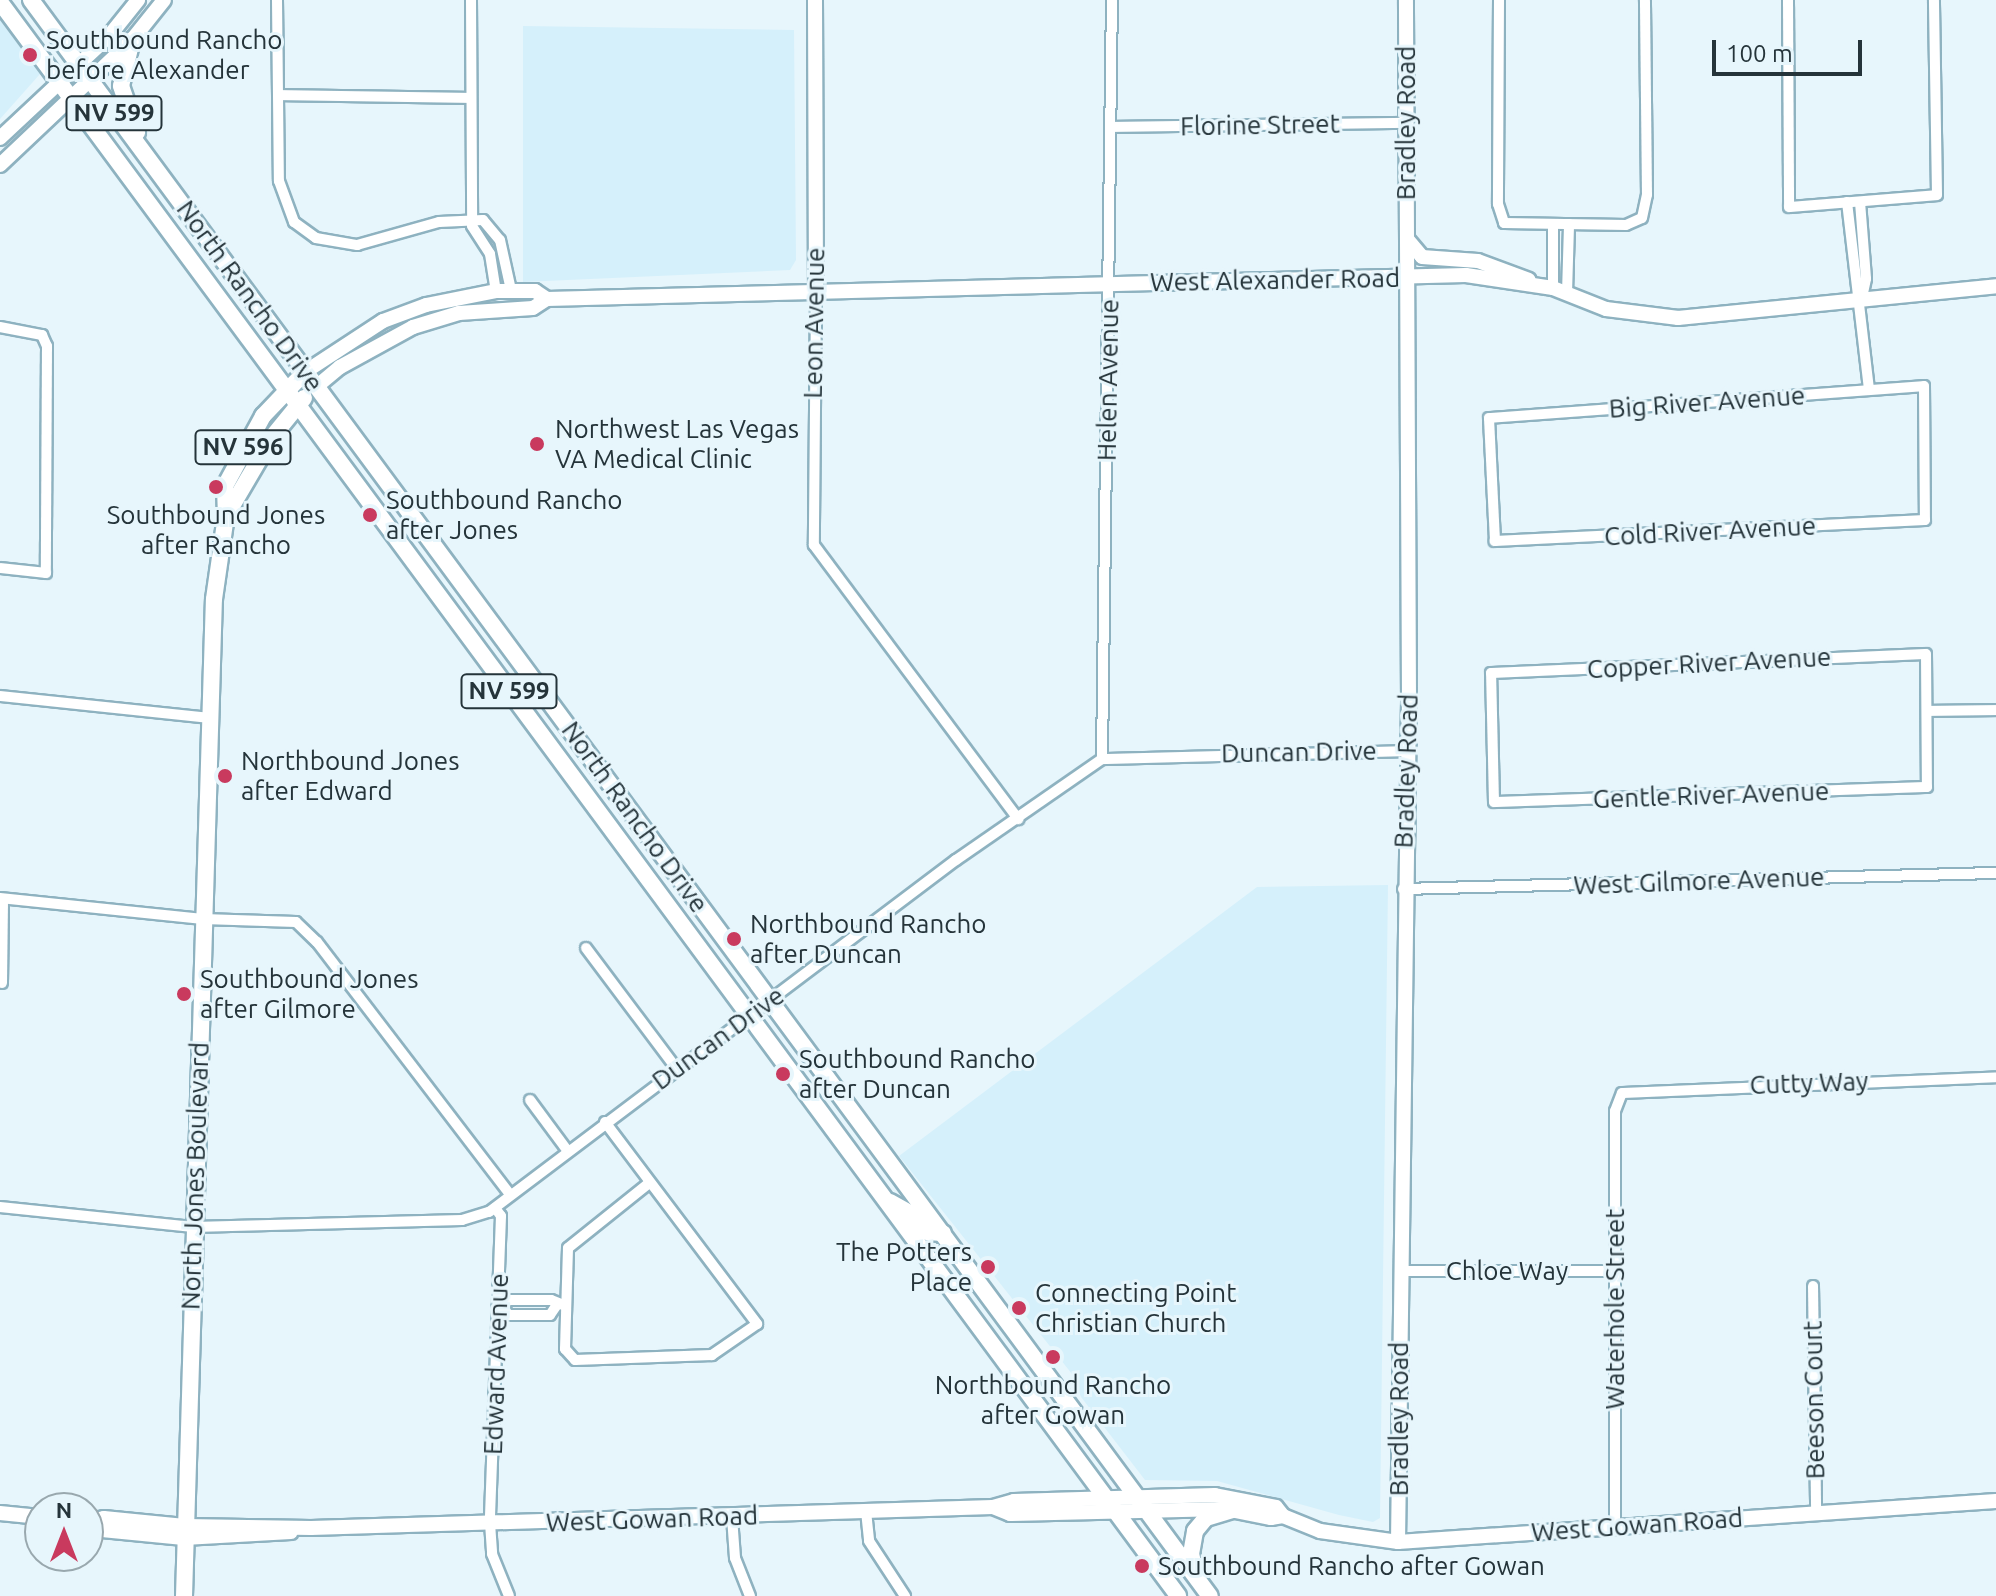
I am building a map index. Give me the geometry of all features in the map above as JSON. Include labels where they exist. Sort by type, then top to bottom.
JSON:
[{"type":"main road","name":"North Rancho Drive","points":[[31,0],[1210,1596]]},
{"type":"main road","name":"North Rancho Drive","points":[[0,2],[1178,1596]]},
{"type":"main road","points":[[132,40],[121,86],[151,162]]},
{"type":"main road","name":"North Jones Boulevard","points":[[184,1596],[214,599],[226,516],[225,486],[242,448],[286,387],[305,372]]},
{"type":"main road","name":"North Jones Boulevard","points":[[226,516],[298,404],[316,387]]},
{"type":"main road","points":[[885,1200],[910,1213],[927,1232],[943,1233]]},
{"type":"main road","points":[[937,1271],[965,1264]]},
{"type":"main road","points":[[1197,1579],[1191,1554],[1195,1531],[1206,1518],[1233,1510]]},
{"type":"street","points":[[0,138],[78,64],[138,0]]},
{"type":"street","points":[[0,165],[132,40],[164,0]]},
{"type":"street","points":[[277,0],[279,181],[294,222],[316,238],[357,245],[439,222],[483,220],[500,240],[504,291]]},
{"type":"street","points":[[471,0],[472,222]]},
{"type":"street","name":"Leon Avenue","points":[[815,0],[814,545],[1018,819]]},
{"type":"street","name":"Helen Avenue","points":[[1102,759],[1113,127],[1112,0]]},
{"type":"street","name":"Bradley Road","points":[[1398,1542],[1408,278],[1406,0]]},
{"type":"street","points":[[1499,0],[1498,204],[1504,223],[1626,225],[1642,218],[1647,195],[1645,0]]},
{"type":"street","points":[[1788,0],[1789,207],[1937,195],[1934,0]]},
{"type":"street","points":[[279,95],[470,98]]},
{"type":"street","name":"Florine Street","points":[[1113,127],[1406,123]]},
{"type":"street","points":[[1847,202],[1854,279],[1862,300]]},
{"type":"street","points":[[1860,202],[1866,279],[1862,300],[1869,390]]},
{"type":"street","points":[[1553,224],[1560,291]]},
{"type":"street","points":[[1560,291],[1569,224]]},
{"type":"street","points":[[1407,239],[1422,257],[1478,261],[1513,270],[1536,285]]},
{"type":"street","name":"West Alexander Road","points":[[316,387],[340,367],[413,327],[459,313],[533,308],[547,299],[816,295],[1109,284],[1489,276],[1560,291],[1606,309],[1678,318],[1996,286]]},
{"type":"street","name":"West Alexander Road","points":[[305,372],[383,321],[462,296],[535,291],[547,299]]},
{"type":"street","points":[[0,327],[42,335],[47,346],[46,573],[0,568]]},
{"type":"street","name":"Big River Avenue","points":[[1495,541],[1489,418],[1924,386],[1925,520]]},
{"type":"street","name":"Cold River Avenue","points":[[1495,541],[1925,520]]},
{"type":"street","name":"Copper River Avenue","points":[[1494,802],[1491,673],[1926,654],[1927,711]]},
{"type":"street","points":[[0,696],[210,718]]},
{"type":"street","points":[[1927,711],[1996,710]]},
{"type":"street","name":"Gentle River Avenue","points":[[1494,802],[1927,787],[1927,711]]},
{"type":"street","name":"Duncan Drive","points":[[0,1207],[193,1227],[462,1220],[495,1208],[676,1068],[1102,759],[1405,751]]},
{"type":"street","name":"West Gilmore Avenue","points":[[1403,889],[1996,873]]},
{"type":"street","points":[[2,983],[1,898],[203,919],[296,922],[317,942],[510,1194]]},
{"type":"street","points":[[586,948],[676,1068]]},
{"type":"street","name":"Cutty Way","points":[[1622,1093],[1996,1077]]},
{"type":"street","name":"Waterhole Street","points":[[1615,1527],[1615,1111],[1622,1093]]},
{"type":"street","points":[[530,1100],[567,1150]]},
{"type":"street","points":[[605,1122],[757,1324],[712,1355],[575,1360],[565,1349],[561,1306],[568,1248],[649,1183]]},
{"type":"street","name":"Edward Avenue","points":[[495,1208],[501,1216],[501,1306],[490,1523],[492,1554],[509,1596]]},
{"type":"street","name":"Chloe Way","points":[[1400,1271],[1614,1271]]},
{"type":"street","name":"Beeson Court","points":[[1813,1286],[1816,1513]]},
{"type":"street","points":[[501,1306],[508,1315],[550,1315],[561,1306]]},
{"type":"street","name":"West Gowan Road","points":[[104,1518],[184,1532],[993,1507],[1010,1514],[1111,1504],[1135,1497],[1232,1497],[1276,1507],[1283,1516],[1320,1531],[1398,1542],[1996,1501]]},
{"type":"street","name":"West Gowan Road","points":[[1111,1504],[1146,1511],[1233,1510],[1271,1518],[1283,1516]]},
{"type":"street","points":[[866,1511],[869,1541],[905,1596]]},
{"type":"street","points":[[0,1513],[24,1515]]},
{"type":"street","points":[[732,1517],[735,1558],[750,1596]]},
{"type":"shaded area","points":[[0,20],[40,74],[0,119]]},
{"type":"shaded area","points":[[523,26],[794,30],[796,260],[790,270],[523,282]]},
{"type":"shaded area","points":[[1388,885],[1380,1518],[1373,1522],[1339,1515],[1217,1481],[1145,1480],[1081,1397],[1072,1374],[899,1156],[1257,887]]},
{"type":"place","name":"Southbound Rancho before Alexander","points":[[30,55]]},
{"type":"place","name":"Northwest Las Vegas VA Medical Clinic","points":[[537,444]]},
{"type":"place","name":"Southbound Jones after Rancho","points":[[216,487]]},
{"type":"place","name":"Southbound Rancho after Jones","points":[[370,515]]},
{"type":"place","name":"Northbound Jones after Edward","points":[[225,776]]},
{"type":"place","name":"Northbound Rancho after Duncan","points":[[734,939]]},
{"type":"place","name":"Southbound Jones after Gilmore","points":[[184,994]]},
{"type":"place","name":"Southbound Rancho after Duncan","points":[[783,1074]]},
{"type":"place","name":"The Potters Place","points":[[988,1267]]},
{"type":"place","name":"Connecting Point Christian Church","points":[[1019,1308]]},
{"type":"place","name":"Northbound Rancho after Gowan","points":[[1053,1357]]},
{"type":"place","name":"Southbound Rancho after Gowan","points":[[1142,1566]]}]
